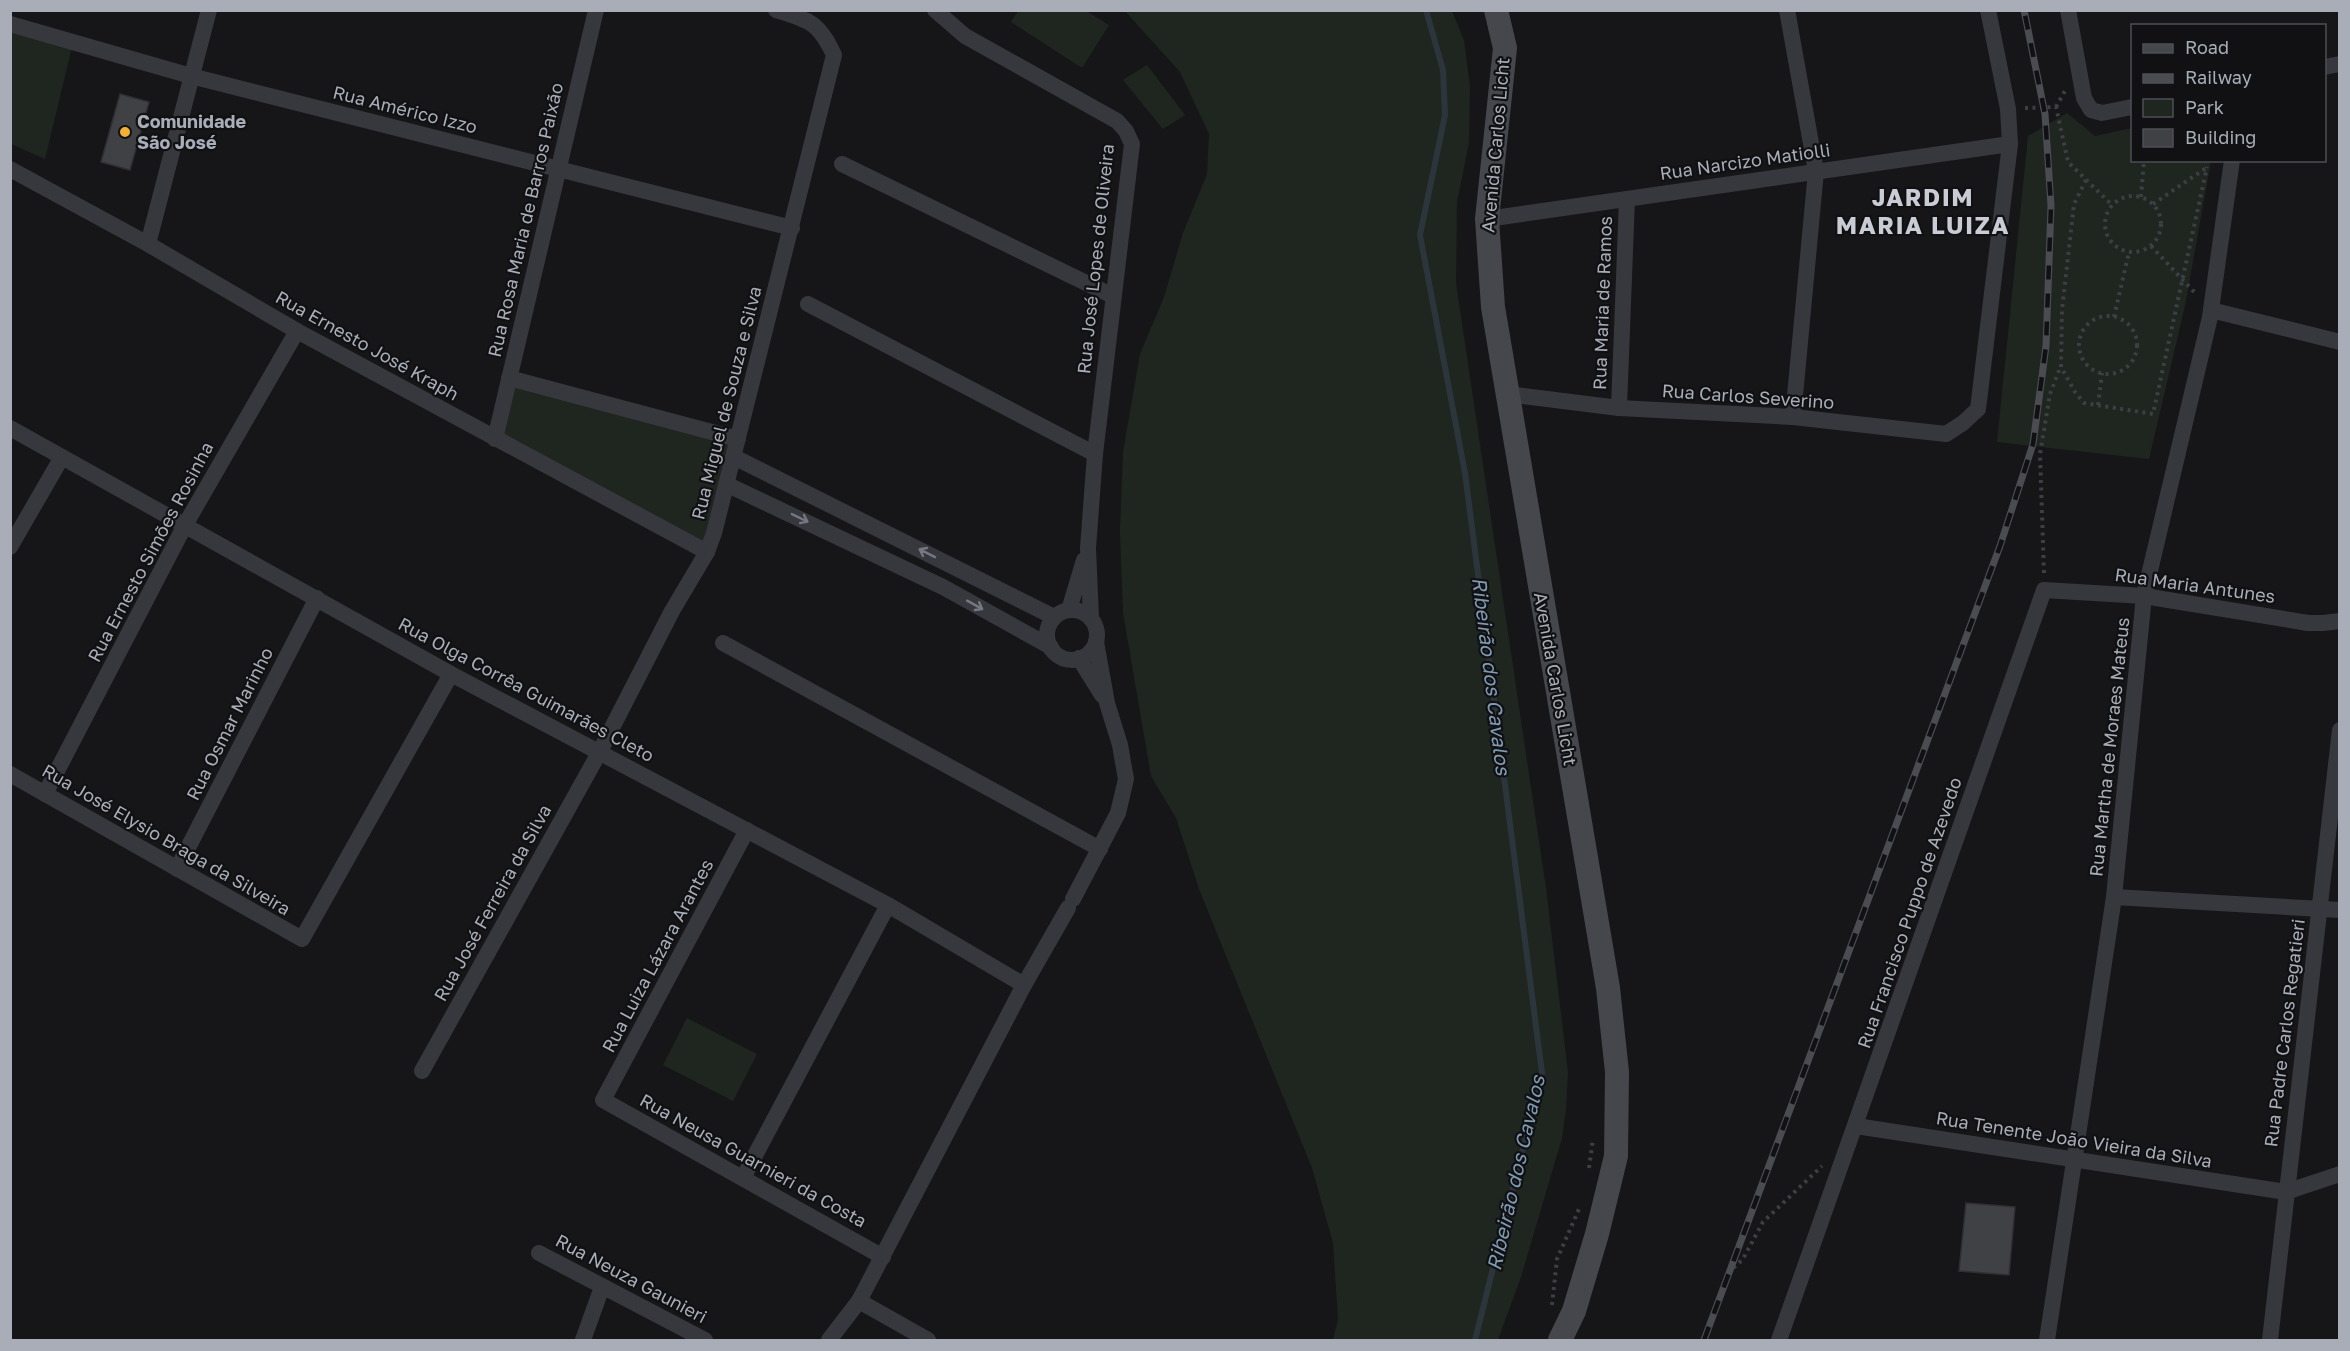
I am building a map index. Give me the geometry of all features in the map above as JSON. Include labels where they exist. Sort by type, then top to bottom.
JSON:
[{"type":"main road","name":"Avenida Carlos Licht","points":[[1496,10],[1504,48],[1487,219],[1493,307],[1608,988],[1617,1072],[1616,1156],[1597,1234],[1576,1302],[1560,1341]]},
{"type":"street","points":[[148,244],[209,10]]},
{"type":"street","name":"Rua Rosa Maria de Barros Paixão","points":[[495,439],[597,10]]},
{"type":"street","name":"Rua Miguel de Souza e Silva","points":[[598,753],[672,611],[707,552],[728,485],[834,55],[828,41],[808,20],[776,10]]},
{"type":"street","name":"Rua José Lopes de Oliveira","points":[[934,10],[965,36],[1117,121],[1126,131],[1132,144],[1095,454],[1088,548],[1091,618]]},
{"type":"street","points":[[1787,10],[1816,171],[1794,417]]},
{"type":"street","points":[[1988,10],[2008,109],[2010,144]]},
{"type":"street","points":[[2068,10],[2084,98],[2091,110],[2102,113],[2131,107]]},
{"type":"street","name":"Rua Américo Izzo","points":[[10,24],[191,76],[792,228]]},
{"type":"street","name":"Rua Narcizo Matiolli","points":[[1487,219],[2010,144]]},
{"type":"street","name":"Rua Carlos Severino","points":[[1507,394],[1618,408],[1794,417],[1946,434],[1978,409],[2010,144]]},
{"type":"street","name":"Rua Martha de Moraes Mateus","points":[[2047,1341],[2115,897],[2144,596],[2211,310],[2232,162]]},
{"type":"street","points":[[842,164],[1113,296]]},
{"type":"street","name":"Rua Ernesto José Kraph","points":[[10,169],[148,244],[297,331],[707,552]]},
{"type":"street","name":"Rua Maria de Ramos","points":[[1618,408],[1627,199]]},
{"type":"street","points":[[808,304],[1095,454]]},
{"type":"street","points":[[2211,310],[2340,342]]},
{"type":"street","name":"Rua Ernesto Simões Rosinha","points":[[45,794],[185,525],[297,331]]},
{"type":"street","points":[[509,378],[738,439]]},
{"type":"street","name":"Rua Olga Corrêa Guimarães Cleto","points":[[10,428],[451,674],[888,905],[1024,985]]},
{"type":"street","points":[[734,457],[1062,613],[1085,613],[1091,618],[1097,634],[1096,642],[1107,703],[1120,745],[1126,779],[1118,813],[1071,904],[1024,985],[859,1301],[829,1341]]},
{"type":"street","points":[[10,547],[62,458]]},
{"type":"street","points":[[728,485],[943,587],[1051,647],[1063,658],[1079,658],[1092,649],[1096,642]]},
{"type":"street","name":"Rua José Lopes de Oliveira","points":[[1062,613],[1088,548]]},
{"type":"street","name":"Rua Maria Antunes","points":[[2044,590],[2144,596],[2308,623],[2323,624],[2340,621]]},
{"type":"street","name":"Rua Francisco Puppo de Azevedo","points":[[1779,1341],[2044,590]]},
{"type":"street","name":"Rua Osmar Marinho","points":[[177,869],[317,598]]},
{"type":"street","points":[[1051,647],[1047,631],[1062,613]]},
{"type":"street","points":[[723,643],[1100,849]]},
{"type":"street","points":[[1079,658],[1107,703]]},
{"type":"street","name":"Rua José Elysio Braga da Silveira","points":[[10,774],[302,939],[451,674]]},
{"type":"street","name":"Rua Padre Carlos Regatieri","points":[[2270,1341],[2340,730]]},
{"type":"street","name":"Rua José Ferreira da Silva","points":[[422,1071],[598,753]]},
{"type":"street","name":"Rua Luiza Lázara Arantes","points":[[603,1100],[747,830]]},
{"type":"street","points":[[2115,897],[2340,910]]},
{"type":"street","points":[[743,1178],[888,905]]},
{"type":"street","name":"Rua Neusa Guarnieri da Costa","points":[[603,1100],[883,1257]]},
{"type":"street","name":"Rua Tenente João Vieira da Silva","points":[[1856,1126],[2286,1192]]},
{"type":"street","points":[[2286,1192],[2340,1174]]},
{"type":"street","name":"Rua Neuza Gaunieri","points":[[539,1253],[705,1341]]},
{"type":"street","points":[[583,1341],[602,1287]]},
{"type":"street","points":[[859,1301],[928,1341]]},
{"type":"path","points":[[2067,86],[2056,107],[2068,162],[2112,205]]},
{"type":"path","points":[[2008,109],[2056,107]]},
{"type":"path","points":[[2141,197],[2144,162]]},
{"type":"path","points":[[2153,204],[2214,162]]},
{"type":"path","points":[[2061,367],[2074,392],[2084,403],[2153,414],[2207,167]]},
{"type":"path","points":[[2044,590],[2043,492],[2040,454],[2050,394],[2061,367],[2062,310],[2074,204],[2086,180]]},
{"type":"path","points":[[2127,196],[2141,197],[2153,204],[2161,221],[2161,231],[2151,246],[2143,251],[2129,252],[2116,247],[2106,232],[2106,214],[2112,205],[2127,196]]},
{"type":"path","points":[[2151,246],[2211,310]]},
{"type":"path","points":[[2114,317],[2129,252]]},
{"type":"path","points":[[2100,317],[2114,317],[2127,323],[2133,331],[2137,349],[2134,358],[2120,372],[2102,373],[2093,370],[2085,363],[2081,355],[2080,336],[2091,321],[2100,317]]},
{"type":"path","points":[[2097,405],[2102,373]]},
{"type":"path","points":[[1728,1273],[1743,1259],[1763,1222],[1798,1186],[1821,1166],[1845,1157]]},
{"type":"green space","points":[[1018,11],[1086,11],[1109,25],[1082,68],[1011,22]]},
{"type":"green space","points":[[1125,11],[1452,11],[1464,40],[1470,87],[1469,143],[1457,202],[1456,283],[1546,888],[1568,1072],[1562,1138],[1521,1277],[1498,1340],[1333,1340],[1338,1319],[1333,1243],[1312,1168],[1199,889],[1176,818],[1151,776],[1123,613],[1120,531],[1123,452],[1140,354],[1164,297],[1183,233],[1207,174],[1209,134],[1180,72]]},
{"type":"green space","points":[[10,30],[72,47],[45,159],[11,144]]},
{"type":"green space","points":[[1147,65],[1185,115],[1163,129],[1123,80]]},
{"type":"green space","points":[[2067,113],[2095,136],[2131,128],[2131,162],[2211,162],[2185,306],[2149,459],[1997,442],[2028,136]]},
{"type":"green space","points":[[509,378],[738,439],[707,552],[495,439]]},
{"type":"green space","points":[[687,1018],[757,1054],[733,1101],[663,1065]]},
{"type":"building","name":"Comunidade São José","points":[[120,94],[149,102],[130,170],[101,162]]},
{"type":"building","points":[[1966,1203],[2015,1207],[2009,1275],[1959,1271]]},
{"type":"waterway","name":"Ribeirão dos Cavalos","points":[[1426,10],[1443,70],[1445,115],[1420,235],[1465,473],[1542,1073],[1475,1340]]},
{"type":"railway","points":[[1704,1340],[2000,546],[2033,444],[2046,346],[2051,206],[2045,114],[2024,10]]},
{"type":"place","name":"Comunidade São José","points":[[125,132]]},
{"type":"district","name":"JARDIM MARIA LUIZA","points":[[1923,212]]}]
